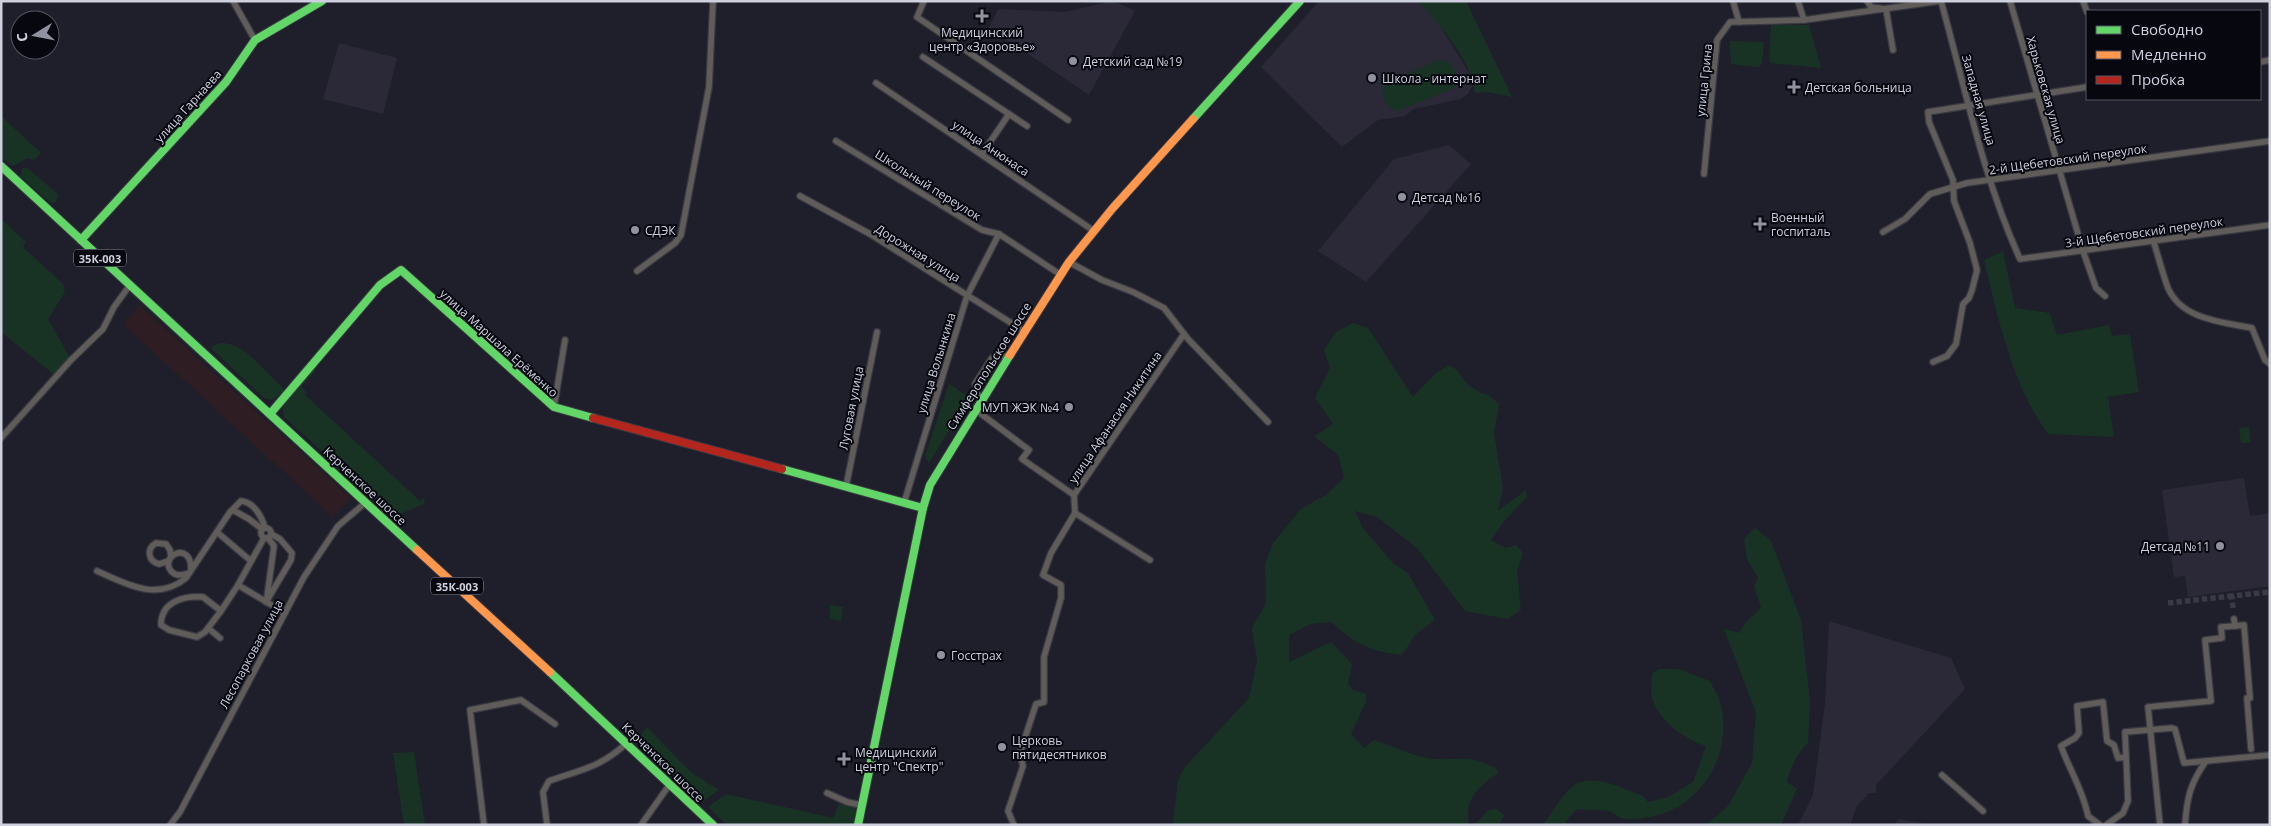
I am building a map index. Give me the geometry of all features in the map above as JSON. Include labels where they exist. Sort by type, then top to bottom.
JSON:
[{"type":"main road","name":"улица Гарнаева","points":[[81,240],[226,82],[255,40],[322,1]]},
{"type":"main road","name":"Симферопольское шоссе","points":[[858,825],[923,508],[930,485],[944,459],[1024,330],[1069,262],[1094,230],[1300,1]]},
{"type":"main road","name":"Керченское шоссе","points":[[1,166],[627,743],[713,825]]},
{"type":"main road","name":"улица Маршала Ерёменко","points":[[270,414],[380,284],[401,270],[554,407],[923,508]]},
{"type":"street","points":[[233,1],[255,40]]},
{"type":"street","points":[[637,271],[675,243],[681,235],[709,87],[713,1]]},
{"type":"street","points":[[924,1],[917,17],[1068,120]]},
{"type":"street","points":[[1733,1],[1739,22],[1804,20],[1940,1]]},
{"type":"street","points":[[1798,1],[1804,20]]},
{"type":"street","points":[[1867,1],[1870,7],[1886,9]]},
{"type":"street","name":"Западная улица","points":[[1940,1],[1991,180],[2008,232],[2020,259]]},
{"type":"street","name":"Харьковская улица","points":[[2010,1],[2083,251],[2096,288],[2105,296]]},
{"type":"street","points":[[1886,9],[1893,50]]},
{"type":"street","name":"улица Грина","points":[[1704,174],[1717,40],[1730,22],[1739,22]]},
{"type":"street","points":[[923,57],[1027,126]]},
{"type":"street","name":"улица Анюнаса","points":[[876,83],[1094,230]]},
{"type":"street","points":[[1933,362],[1947,356],[1956,344],[1963,304],[1969,298],[1977,270],[1952,188],[1953,180],[1928,122],[1928,112],[2086,87]]},
{"type":"street","points":[[982,154],[1009,114]]},
{"type":"street","name":"Школьный переулок","points":[[836,141],[982,230],[999,234],[1060,274]]},
{"type":"street","name":"2-й Щебетовский переулок","points":[[1883,232],[1905,219],[1930,194],[1967,183],[2270,141]]},
{"type":"street","name":"Дорожная улица","points":[[800,196],[870,234],[1024,330]]},
{"type":"street","name":"3-й Щебетовский переулок","points":[[2020,259],[2270,225]]},
{"type":"street","name":"улица Волынкина","points":[[904,503],[967,296],[999,234]]},
{"type":"street","points":[[2153,240],[2169,289],[2184,309],[2210,320],[2252,328],[2265,360],[2270,364]]},
{"type":"street","points":[[1069,262],[1102,280],[1125,288],[1164,308],[1184,334],[1268,422]]},
{"type":"street","points":[[1,438],[71,360],[103,329],[114,307],[130,284]]},
{"type":"street","name":"Луговая улица","points":[[846,487],[877,332]]},
{"type":"street","name":"улица Афанасия Никитина","points":[[1075,513],[1074,495],[1184,334]]},
{"type":"street","points":[[554,407],[565,340]]},
{"type":"street","points":[[983,398],[977,394],[975,384],[992,358],[1009,355]]},
{"type":"street","points":[[976,410],[1029,450],[1022,459],[1074,495]]},
{"type":"street","points":[[97,571],[130,586],[151,591],[181,582],[233,510],[242,501],[246,502],[262,516],[263,528],[261,534],[280,539],[291,549],[292,553],[291,560],[266,602]]},
{"type":"street","name":"Лесопарковая улица","points":[[170,825],[180,812],[304,577],[338,526],[365,503]]},
{"type":"street","points":[[233,510],[263,528]]},
{"type":"street","points":[[1014,825],[1008,811],[1023,766],[1020,753],[1036,704],[1044,702],[1044,657],[1061,598],[1061,585],[1043,575],[1051,554],[1075,513],[1150,560]]},
{"type":"street","points":[[218,533],[251,561]]},
{"type":"street","points":[[266,602],[274,546],[268,536]]},
{"type":"street","points":[[221,611],[203,597],[182,598],[169,606],[161,618],[161,625],[189,637],[197,637],[208,628],[221,611],[238,585],[268,536]]},
{"type":"street","points":[[177,553],[184,554],[190,559],[190,571],[174,574],[169,568],[170,559],[177,553]]},
{"type":"street","points":[[238,585],[285,613]]},
{"type":"street","points":[[2160,825],[2148,708],[2211,701],[2205,640],[2222,638],[2221,627],[2235,623],[2244,625],[2250,698],[2247,698],[2250,749]]},
{"type":"street","points":[[208,628],[220,638]]},
{"type":"street","points":[[484,825],[470,710],[521,700],[555,724]]},
{"type":"street","points":[[2100,825],[2088,816],[2084,796],[2068,764],[2062,746],[2079,733],[2077,706],[2103,702],[2107,741],[2114,745],[2118,758],[2126,757]]},
{"type":"street","points":[[2106,825],[2123,813],[2128,801],[2125,732],[2175,730],[2184,763],[2270,755]]},
{"type":"street","points":[[547,825],[543,792],[549,782],[596,766],[610,758],[627,743]]},
{"type":"street","points":[[2185,825],[2187,797],[2195,777],[2206,761]]},
{"type":"street","points":[[1942,775],[1983,811]]},
{"type":"street","points":[[641,825],[670,784]]},
{"type":"street","points":[[827,793],[847,802],[861,805]]},
{"type":"shaded area","name":"Детский сад №19","points":[[1113,1],[1135,11],[1089,95],[989,28],[998,9],[1065,12]]},
{"type":"shaded area","name":"Школа - интернат","points":[[1319,1],[1417,1],[1437,21],[1470,74],[1474,83],[1468,94],[1460,99],[1414,109],[1405,116],[1378,120],[1342,147],[1261,67]]},
{"type":"shaded area","points":[[339,43],[397,58],[383,114],[323,99]]},
{"type":"shaded area","name":"Детсад №16","points":[[1449,145],[1471,164],[1366,282],[1318,251],[1394,159]]},
{"type":"shaded area","points":[[139,305],[351,498],[333,517],[124,325]]},
{"type":"shaded area","name":"Детсад №11","points":[[2244,478],[2250,516],[2270,513],[2270,586],[2188,597],[2185,576],[2174,577],[2162,490]]},
{"type":"shaded area","points":[[1829,621],[1951,658],[1965,689],[1876,785],[1876,793],[1869,793],[1857,806],[1850,825],[1798,825],[1813,795],[1825,703]]},
{"type":"shaded area","points":[[1899,819],[1933,825],[1894,825]]},
{"type":"green space","points":[[1417,1],[1466,1],[1512,97],[1487,92],[1475,93],[1468,68],[1453,43]]},
{"type":"green space","points":[[1771,25],[1809,25],[1821,68],[1771,63],[1769,60]]},
{"type":"green space","points":[[1730,41],[1764,42],[1762,64],[1758,67],[1731,64]]},
{"type":"green space","points":[[1439,60],[1451,63],[1454,69],[1457,79],[1452,89],[1397,111],[1385,103],[1382,91],[1386,82]]},
{"type":"green space","points":[[1,116],[41,153],[34,160],[28,158],[13,166],[1,158]]},
{"type":"green space","points":[[27,168],[58,194],[56,202],[51,203],[21,177],[21,170]]},
{"type":"green space","points":[[1,219],[26,242],[23,247],[63,284],[65,292],[48,319],[71,360],[56,376],[1,332]]},
{"type":"green space","points":[[2003,251],[2015,308],[2050,313],[2057,335],[2109,325],[2112,336],[2130,334],[2139,392],[2108,397],[2114,437],[2048,434],[2035,415],[2008,350],[1984,260]]},
{"type":"green space","points":[[1353,323],[1368,328],[1413,397],[1436,373],[1449,365],[1457,370],[1471,387],[1491,397],[1499,404],[1494,433],[1503,488],[1498,511],[1526,490],[1527,497],[1505,520],[1491,540],[1506,548],[1516,545],[1523,553],[1517,571],[1521,610],[1507,619],[1465,611],[1417,548],[1377,517],[1355,511],[1362,527],[1393,563],[1408,573],[1435,620],[1416,634],[1402,655],[1372,649],[1347,636],[1331,622],[1311,624],[1289,635],[1289,662],[1331,642],[1352,664],[1348,684],[1353,690],[1366,694],[1366,702],[1351,734],[1364,748],[1374,740],[1428,758],[1479,761],[1496,768],[1498,773],[1484,783],[1474,794],[1469,808],[1469,825],[1173,825],[1178,780],[1185,767],[1249,698],[1257,661],[1252,628],[1266,603],[1265,564],[1273,543],[1301,509],[1327,494],[1344,478],[1338,455],[1314,436],[1333,424],[1315,398],[1330,368],[1324,350],[1336,332]]},
{"type":"green space","points":[[221,343],[237,347],[244,352],[283,388],[283,392],[272,400],[264,398],[212,349],[212,346]]},
{"type":"green space","points":[[312,368],[316,370],[301,387],[307,392],[305,395],[420,501],[425,497],[424,504],[400,514],[389,511],[284,417],[282,406]]},
{"type":"green space","points":[[949,384],[969,397],[929,463],[925,456]]},
{"type":"green space","points":[[2249,427],[2251,442],[2241,443],[2239,428]]},
{"type":"green space","points":[[1755,528],[1771,541],[1801,620],[1810,702],[1808,743],[1792,766],[1788,777],[1787,782],[1797,789],[1781,825],[1706,825],[1728,806],[1752,763],[1756,713],[1724,629],[1740,633],[1747,621],[1761,607],[1754,586],[1758,578],[1747,559],[1744,539]]},
{"type":"green space","points":[[830,605],[843,607],[841,621],[830,619]]},
{"type":"green space","points":[[1659,669],[1678,669],[1710,681],[1718,697],[1723,722],[1722,742],[1717,760],[1708,778],[1696,793],[1681,805],[1664,813],[1644,818],[1629,819],[1621,818],[1610,811],[1577,809],[1565,822],[1568,825],[1543,825],[1564,795],[1572,787],[1580,783],[1598,781],[1608,783],[1643,796],[1648,802],[1668,797],[1693,782],[1706,746],[1690,739],[1674,728],[1655,706],[1651,695],[1652,674]]},
{"type":"green space","points":[[647,727],[692,773],[719,790],[702,802],[636,742],[635,737],[638,739]]},
{"type":"green space","points":[[414,752],[425,825],[404,825],[393,753]]},
{"type":"green space","points":[[726,794],[833,818],[839,804],[851,805],[856,809],[853,825],[727,825],[708,807]]},
{"type":"green space","points":[[1496,809],[1505,815],[1499,825],[1474,825],[1489,810]]},
{"type":"tunnel","points":[[2233,608],[2232,596],[2270,592]]},
{"type":"tunnel","points":[[2168,603],[2232,596]]},
{"type":"traffic: fast","points":[[81,240],[226,82],[255,40],[322,1]]},
{"type":"traffic: fast","points":[[1193,119],[1300,1]]},
{"type":"traffic: fast","points":[[1,166],[417,550]]},
{"type":"traffic: fast","points":[[270,414],[380,285],[401,270],[554,407],[593,418]]},
{"type":"traffic: fast","points":[[858,825],[923,508],[930,485],[1010,355]]},
{"type":"traffic: fast","points":[[782,469],[923,508]]},
{"type":"traffic: fast","points":[[550,672],[713,825]]},
{"type":"traffic: slow","points":[[1010,355],[1069,262],[1112,209],[1193,119]]},
{"type":"traffic: slow","points":[[417,550],[550,672]]},
{"type":"traffic: jam","points":[[593,418],[782,469]]},
{"type":"place","name":"Медицинский центр «Здоровье»","points":[[982,16]]},
{"type":"place","name":"Детский сад №19","points":[[1073,61]]},
{"type":"place","name":"Школа - интернат","points":[[1372,78]]},
{"type":"place","name":"Детская больница","points":[[1794,87]]},
{"type":"place","name":"Детсад №16","points":[[1402,197]]},
{"type":"place","name":"Военный госпиталь","points":[[1760,224]]},
{"type":"place","name":"СДЭК","points":[[635,230]]},
{"type":"place","name":"МУП ЖЭК №4","points":[[1069,407]]},
{"type":"place","name":"Детсад №11","points":[[2220,546]]},
{"type":"place","name":"Госстрах","points":[[941,655]]},
{"type":"place","name":"Церковь пятидесятников","points":[[1002,747]]},
{"type":"place","name":"Медицинский центр \"Спектр\"","points":[[844,759]]}]
